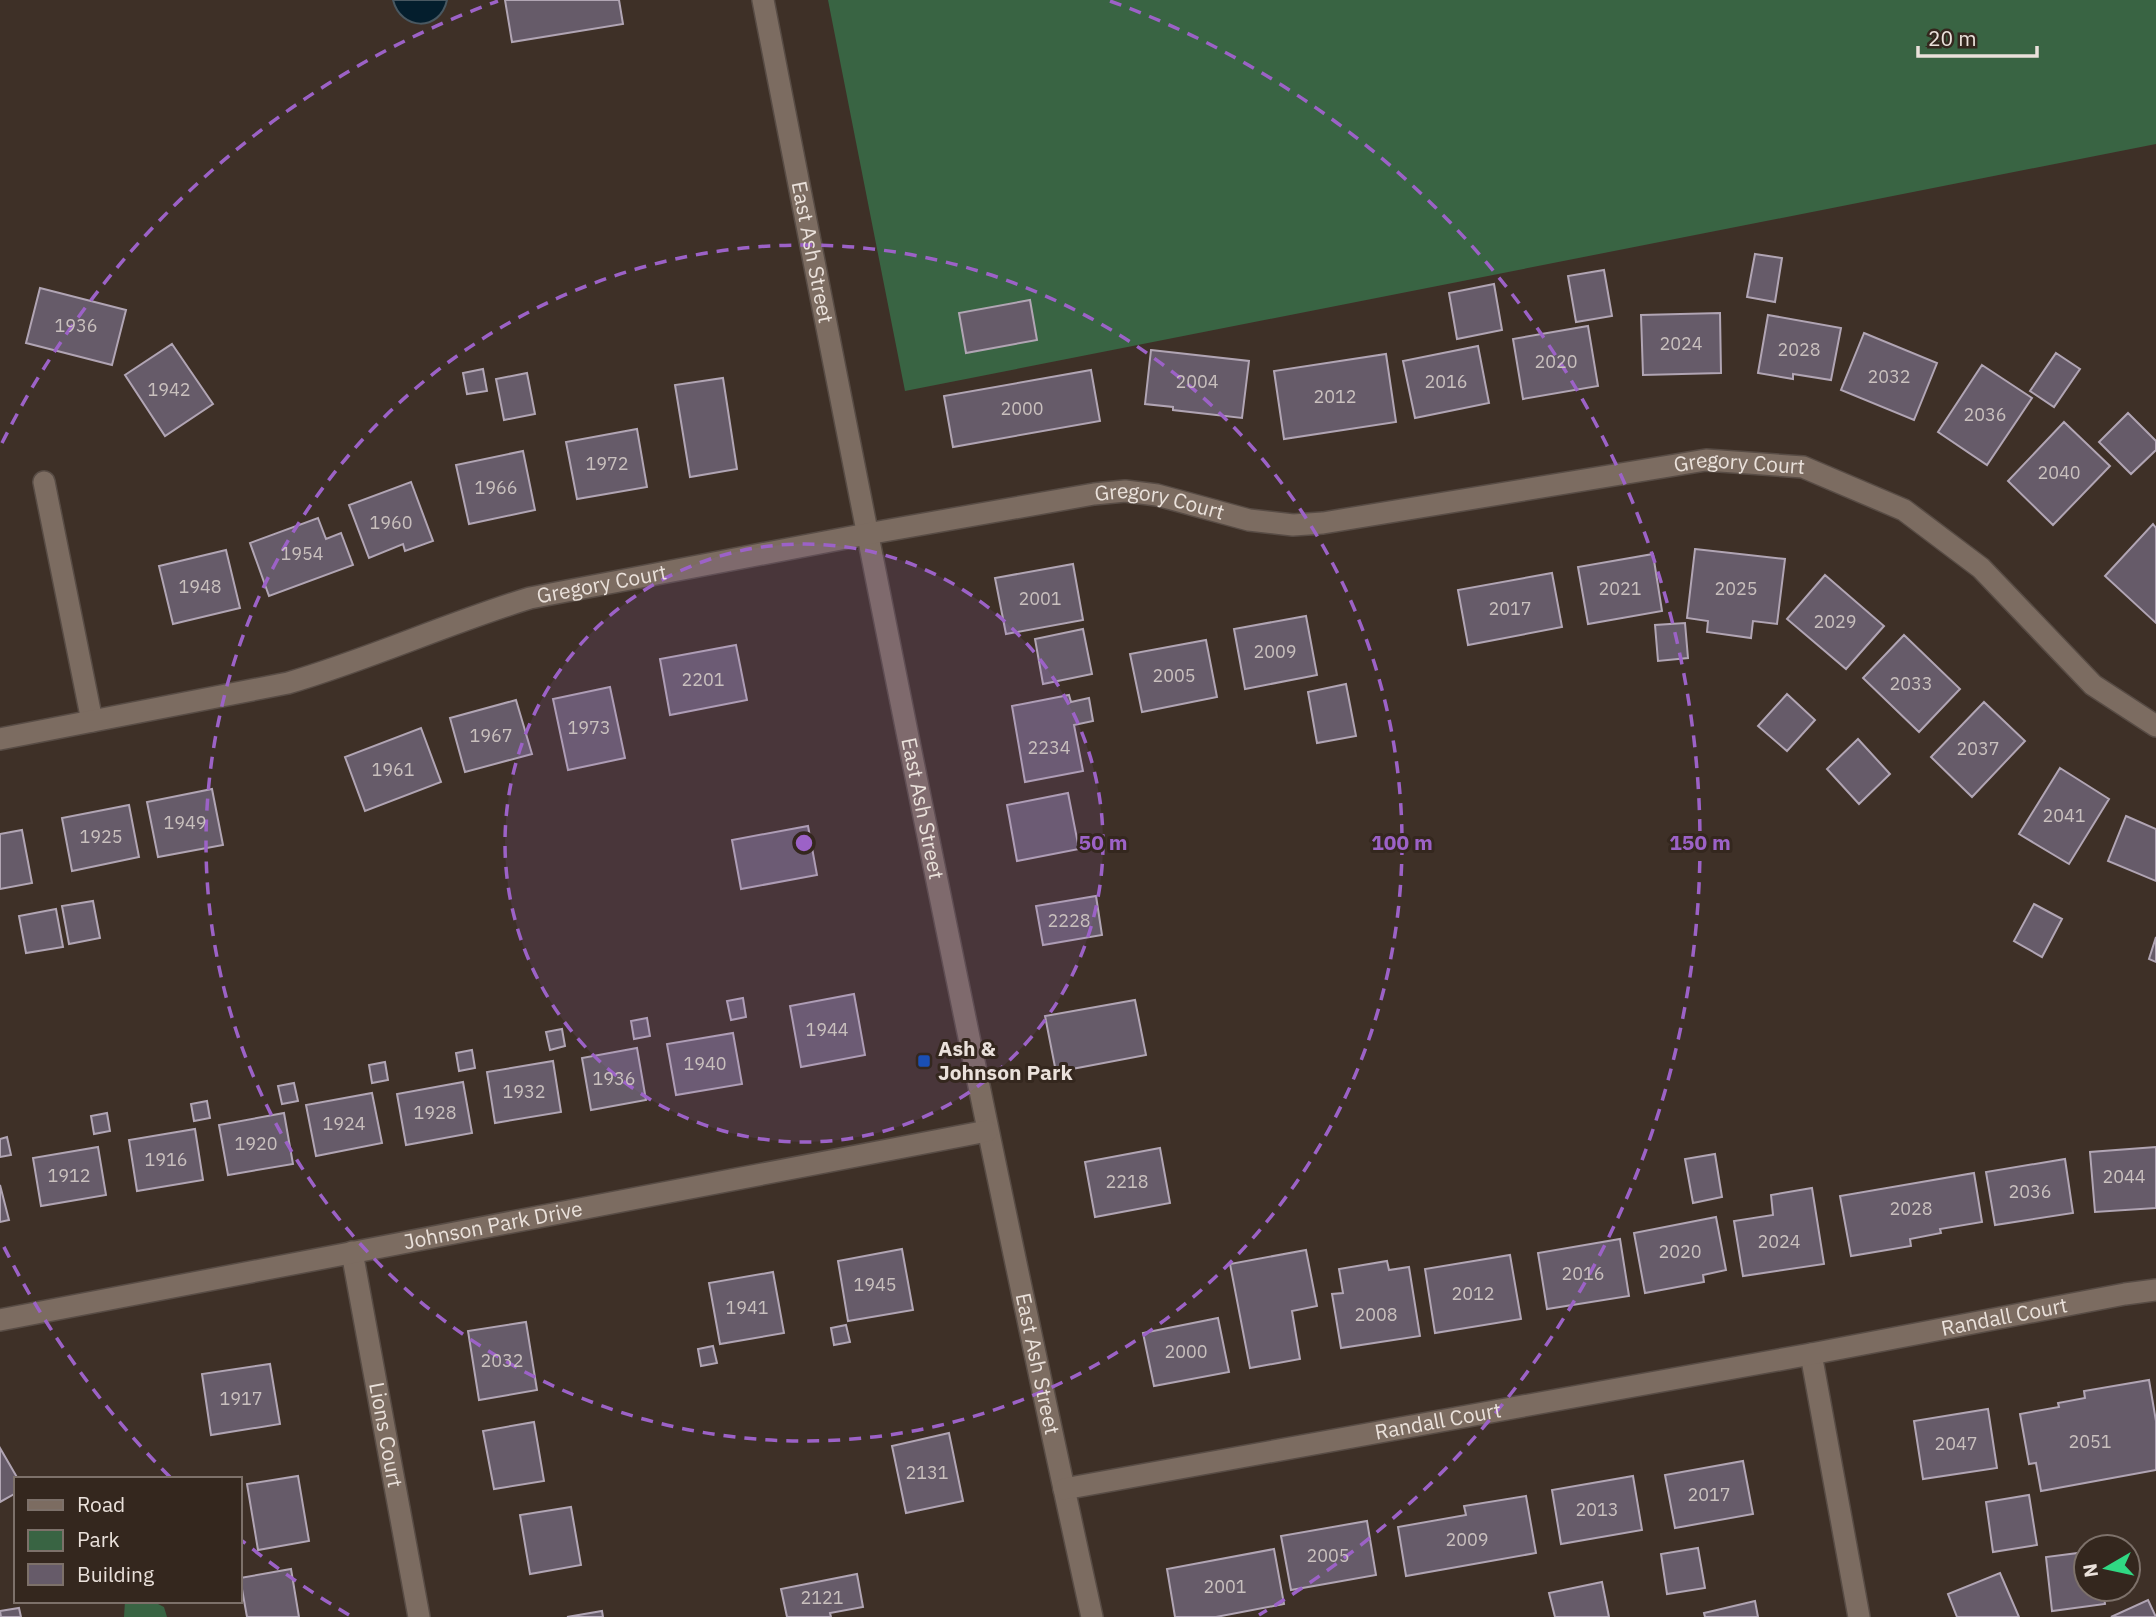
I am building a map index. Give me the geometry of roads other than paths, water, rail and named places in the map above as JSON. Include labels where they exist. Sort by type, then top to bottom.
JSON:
[{"type":"street","name":"East Ash Street","points":[[763,0],[987,1131],[1092,1617]]},
{"type":"street","name":"Gregory Court","points":[[0,739],[288,683],[323,673],[487,611],[530,598],[1094,494],[1125,491],[1182,501],[1249,520],[1293,525],[1332,522],[1706,460],[1803,467],[1904,510],[1981,568],[2093,685],[2156,726]]},
{"type":"street","points":[[44,482],[92,721]]},
{"type":"street","name":"Johnson Park Drive","points":[[0,1320],[987,1131]]},
{"type":"street","name":"Lions Court","points":[[352,1252],[419,1617]]},
{"type":"street","name":"Randall Court","points":[[1064,1489],[2156,1290]]},
{"type":"street","points":[[1811,1354],[1858,1617]]},
{"type":"water","points":[[393,0],[447,0],[437,18],[420,24],[404,18]]},
{"type":"place","name":"Ash & Johnson Park","points":[[924,1061]]}]
